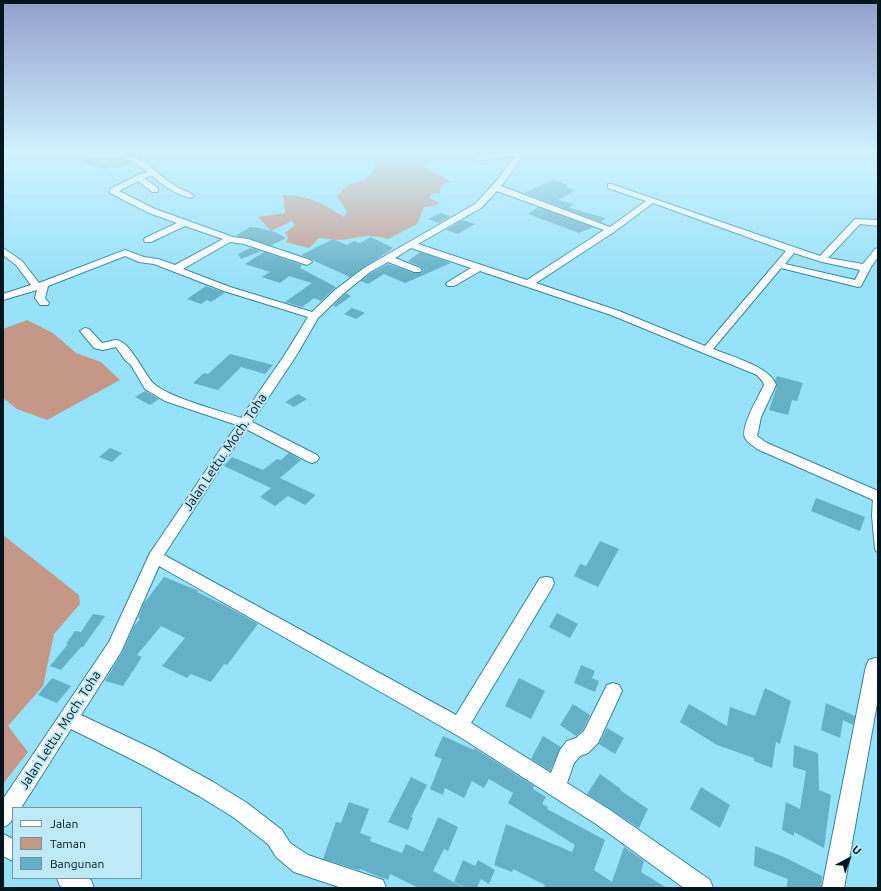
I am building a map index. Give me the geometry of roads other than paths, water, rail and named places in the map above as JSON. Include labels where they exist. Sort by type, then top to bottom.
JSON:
[{"type":"street","points":[[122,196],[152,210],[229,239],[245,241],[307,262]]},
{"type":"street","name":"Jalan Lettu. Moch. Toha","points":[[3,817],[116,647],[155,557],[290,356],[314,316],[357,277],[478,206],[488,196]]},
{"type":"street","points":[[516,196],[611,230]]},
{"type":"street","points":[[639,196],[792,250],[822,259],[866,267]]},
{"type":"street","points":[[528,284],[611,230],[652,200]]},
{"type":"street","points":[[822,259],[858,221],[878,223]]},
{"type":"street","points":[[148,240],[186,222]]},
{"type":"street","points":[[175,269],[229,239]]},
{"type":"street","points":[[411,245],[615,313],[762,373],[770,381],[770,385],[750,430],[751,438],[756,443],[877,497]]},
{"type":"street","points":[[707,350],[792,250]]},
{"type":"street","points":[[3,251],[19,262],[41,286],[40,298],[44,303]]},
{"type":"street","points":[[3,297],[41,286],[125,254],[142,260],[155,261],[226,289],[314,316]]},
{"type":"street","points":[[779,265],[858,284],[866,267],[876,257]]},
{"type":"street","points":[[388,258],[417,270]]},
{"type":"street","points":[[451,284],[478,268]]},
{"type":"street","points":[[85,331],[98,346],[116,343],[120,345],[135,363],[149,386],[169,398],[244,423],[312,458]]},
{"type":"street","points":[[155,557],[459,727],[603,817],[702,888]]},
{"type":"street","points":[[459,727],[546,583]]},
{"type":"street","points":[[833,888],[875,666]]},
{"type":"street","points":[[555,787],[566,757],[574,748],[581,746],[591,737],[613,691]]},
{"type":"street","points":[[68,718],[148,757],[240,810],[275,838],[284,850],[302,864],[375,888]]},
{"type":"street","points":[[3,845],[12,850]]},
{"type":"street","points":[[70,879],[83,888]]},
{"type":"lane","points":[[877,497],[875,516],[878,550]]}]
